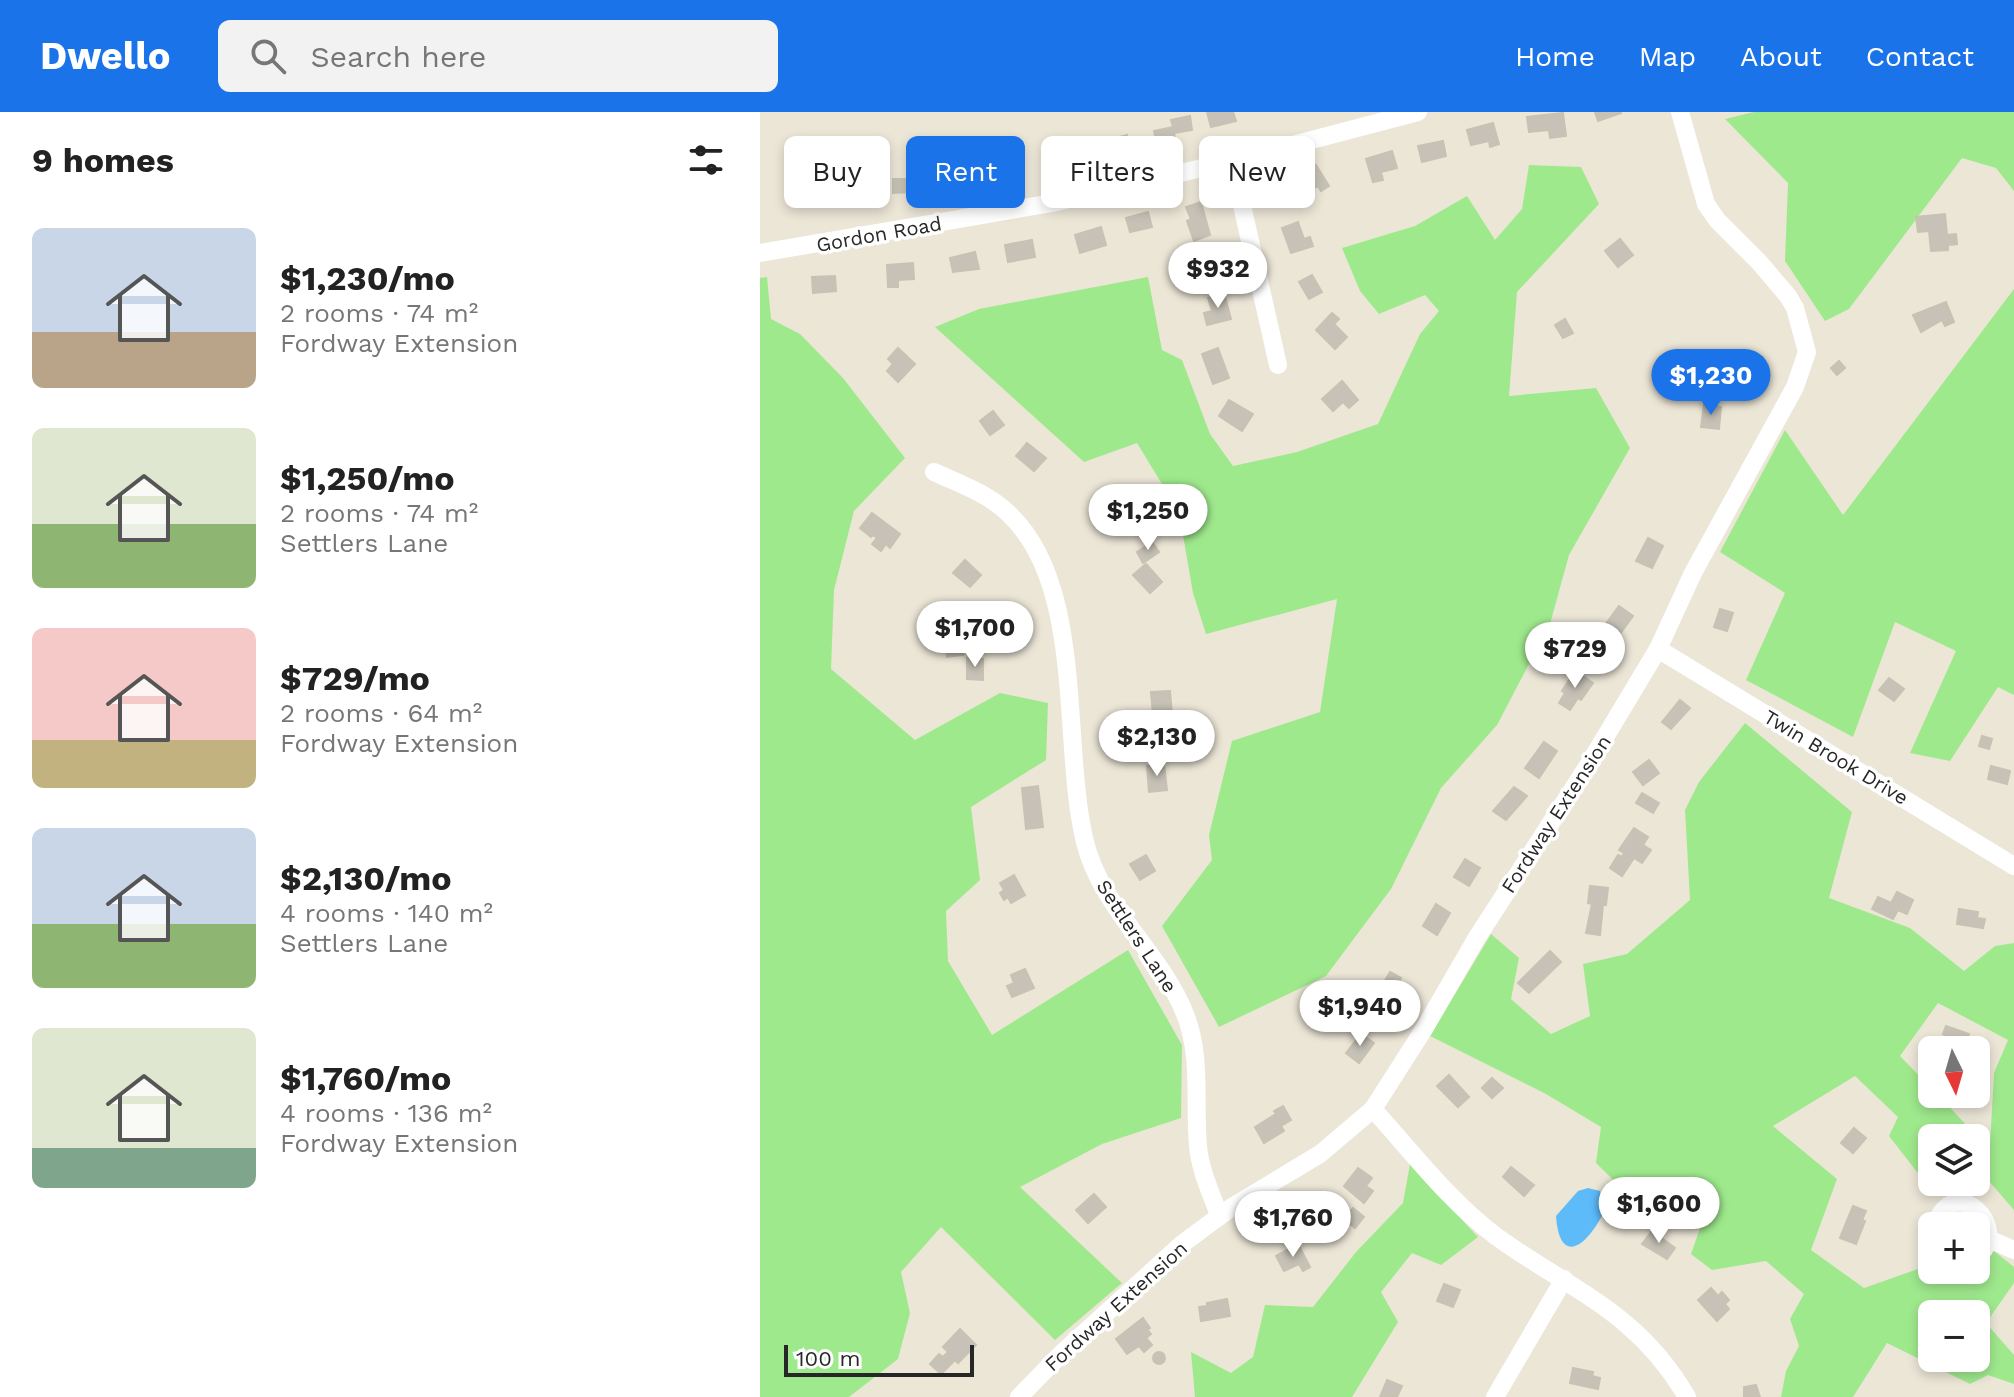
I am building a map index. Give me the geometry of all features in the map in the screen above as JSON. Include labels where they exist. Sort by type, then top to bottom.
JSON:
[{"type":"street","name":"Gordon Road","points":[[1315,139],[1418,112]]},
{"type":"street","name":"Fordway Extension","points":[[1019,1397],[1159,1263],[1219,1215],[1320,1154],[1373,1109],[1658,649],[1693,573],[1795,387],[1807,352],[1800,321],[1788,296],[1717,220],[1702,197],[1680,112]]},
{"type":"street","name":"Gordon Road","points":[[760,253],[1052,203],[1199,169]]},
{"type":"street","points":[[1243,208],[1278,365]]},
{"type":"street","name":"Settlers Lane","points":[[934,472],[983,495],[1007,512],[1035,546],[1047,573],[1058,616],[1085,841],[1102,882],[1168,980],[1185,1013],[1194,1041],[1198,1149],[1219,1215]]},
{"type":"street","name":"Twin Brook Drive","points":[[1658,649],[2014,866]]},
{"type":"street","points":[[1373,1109],[1485,1226],[1619,1315],[1641,1335],[1661,1357],[1687,1397]]},
{"type":"street","points":[[1943,1212],[1956,1204],[1968,1203],[1984,1212]]},
{"type":"street","points":[[1990,1222],[1991,1240],[2014,1250]]},
{"type":"street","points":[[1495,1397],[1564,1279]]},
{"type":"green space","points":[[1754,112],[2014,112],[2014,191],[1996,168],[1962,158],[1849,309],[1825,321],[1785,261],[1788,183],[1725,119]]},
{"type":"green space","points":[[1529,165],[1581,167],[1599,204],[1517,292],[1509,396],[1596,388],[1630,448],[1569,555],[1550,624],[1497,725],[1441,788],[1391,889],[1326,976],[1219,1027],[1162,926],[1212,860],[1209,835],[1232,741],[1320,712],[1337,599],[1206,634],[1193,593],[1179,512],[1137,443],[1084,462],[935,327],[979,309],[1148,277],[1162,350],[1182,360],[1210,434],[1233,466],[1297,452],[1378,424],[1420,334],[1439,311],[1425,295],[1379,314],[1360,291],[1342,248],[1415,226],[1467,196],[1495,240],[1522,209]]},
{"type":"green space","points":[[767,277],[771,319],[800,334],[843,378],[905,458],[854,511],[834,590],[831,669],[915,740],[1000,693],[1048,703],[1046,760],[971,807],[980,880],[946,911],[948,961],[992,1035],[1128,950],[1182,1045],[1181,1118],[1102,1144],[1020,1187],[1122,1283],[1055,1340],[941,1227],[901,1272],[910,1313],[898,1359],[849,1397],[760,1397],[760,278]]},
{"type":"green space","points":[[2014,289],[2014,695],[1998,687],[1950,761],[1910,753],[1956,651],[1895,622],[1853,737],[1746,680],[1785,593],[1720,552],[1785,430],[1843,515]]},
{"type":"green space","points":[[1745,723],[1852,812],[1829,898],[1910,928],[1964,971],[1995,946],[2014,943],[2014,1210],[1990,1182],[1994,1073],[2008,1040],[1938,1003],[1900,1056],[1918,1075],[1918,1108],[1950,1108],[1966,1124],[1918,1124],[1918,1173],[1889,1136],[1898,1117],[1855,1076],[1773,1126],[1837,1179],[1811,1250],[1864,1288],[1918,1269],[1918,1284],[1990,1284],[1990,1253],[1994,1251],[2014,1267],[2014,1283],[1990,1317],[1990,1300],[1918,1300],[1918,1358],[1887,1343],[1853,1397],[1781,1397],[1786,1371],[1799,1346],[1790,1319],[1804,1294],[1766,1261],[1712,1270],[1691,1254],[1705,1214],[1665,1191],[1642,1208],[1596,1163],[1601,1127],[1546,1094],[1430,1036],[1491,934],[1519,958],[1511,999],[1551,1034],[1590,1016],[1583,964],[1627,954],[1690,900],[1685,810],[1699,782]]},
{"type":"green space","points":[[1410,1164],[1478,1237],[1441,1265],[1412,1253],[1381,1292],[1398,1322],[1352,1397],[1195,1397],[1191,1352],[1231,1373],[1253,1357],[1265,1305],[1313,1307],[1356,1252],[1403,1203]]},
{"type":"green space","points":[[1990,1328],[2014,1355],[2014,1384],[1988,1375],[1970,1384],[1946,1372],[1990,1372]]},
{"type":"water","points":[[1588,1188],[1600,1191],[1605,1209],[1585,1240],[1570,1247],[1559,1233],[1556,1216],[1578,1191]]},
{"type":"building","points":[[1207,112],[1233,112],[1236,121],[1211,127]]},
{"type":"building","points":[[1595,112],[1621,112],[1621,113],[1598,121]]},
{"type":"building","points":[[1563,113],[1566,136],[1550,138],[1549,130],[1529,132],[1527,117]]},
{"type":"building","points":[[1190,116],[1192,130],[1174,133],[1175,136],[1155,136],[1154,131],[1173,127],[1171,120]]},
{"type":"building","points":[[1493,123],[1499,144],[1490,147],[1489,141],[1471,145],[1467,130]]},
{"type":"building","points":[[1443,141],[1446,156],[1422,162],[1418,146]]},
{"type":"building","points":[[1392,151],[1397,168],[1381,172],[1383,180],[1373,182],[1366,159]]},
{"type":"building","points":[[1315,166],[1329,186],[1321,191],[1318,186],[1315,188]]},
{"type":"building","points":[[893,179],[906,179],[906,192],[893,193]]},
{"type":"building","points":[[1199,203],[1210,235],[1194,241],[1186,207]]},
{"type":"building","points":[[1148,212],[1152,227],[1130,232],[1126,218]]},
{"type":"building","points":[[1945,214],[1947,235],[1956,234],[1957,244],[1948,245],[1948,250],[1931,251],[1929,231],[1918,232],[1916,217]]},
{"type":"building","points":[[1298,222],[1304,239],[1310,237],[1313,246],[1291,253],[1282,228]]},
{"type":"building","points":[[1101,227],[1106,245],[1080,253],[1075,235]]},
{"type":"building","points":[[1620,239],[1633,255],[1618,267],[1605,251]]},
{"type":"building","points":[[1032,240],[1035,257],[1008,262],[1005,245]]},
{"type":"building","points":[[975,252],[979,269],[953,272],[950,258]]},
{"type":"building","points":[[913,263],[914,279],[898,280],[898,287],[888,287],[887,265]]},
{"type":"building","points":[[1312,275],[1322,292],[1309,299],[1299,282]]},
{"type":"building","points":[[835,276],[836,291],[813,293],[812,277]]},
{"type":"building","points":[[1224,293],[1231,319],[1207,325],[1204,313],[1212,311],[1208,298]]},
{"type":"building","points":[[1946,302],[1954,322],[1945,326],[1942,320],[1921,332],[1913,315]]},
{"type":"building","points":[[1332,313],[1339,319],[1334,324],[1347,337],[1335,349],[1316,330]]},
{"type":"building","points":[[1565,319],[1573,333],[1563,338],[1555,325]]},
{"type":"building","points":[[898,348],[915,364],[898,382],[887,371],[893,364],[888,359]]},
{"type":"building","points":[[1218,348],[1229,378],[1213,384],[1202,354]]},
{"type":"building","points":[[1839,361],[1845,368],[1837,375],[1831,368]]},
{"type":"building","points":[[1342,381],[1358,400],[1349,408],[1343,402],[1333,411],[1322,399]]},
{"type":"building","points":[[1229,400],[1253,414],[1242,431],[1219,416]]},
{"type":"building","points":[[1704,404],[1721,407],[1719,429],[1701,427]]},
{"type":"building","points":[[993,411],[1004,425],[990,435],[980,421]]},
{"type":"building","points":[[1027,443],[1046,458],[1034,471],[1016,456]]},
{"type":"building","points":[[1117,489],[1125,503],[1121,505],[1124,511],[1111,519],[1099,499]]},
{"type":"building","points":[[1150,507],[1156,518],[1139,527],[1133,515]]},
{"type":"building","points":[[872,513],[900,534],[890,548],[886,544],[881,551],[872,544],[877,538],[860,528]]},
{"type":"building","points":[[1648,538],[1663,546],[1652,568],[1636,561]]},
{"type":"building","points":[[1152,542],[1159,552],[1143,563],[1137,552]]},
{"type":"building","points":[[965,560],[981,575],[970,587],[953,573]]},
{"type":"building","points":[[1146,564],[1162,582],[1150,593],[1133,575]]},
{"type":"building","points":[[1619,606],[1633,616],[1619,635],[1605,625]]},
{"type":"building","points":[[1720,609],[1733,613],[1727,631],[1714,627]]},
{"type":"building","points":[[961,640],[963,655],[947,657],[946,641]]},
{"type":"building","points":[[967,658],[983,659],[983,680],[967,679]]},
{"type":"building","points":[[1575,671],[1593,683],[1570,710],[1559,703],[1565,693],[1562,691]]},
{"type":"building","points":[[1889,678],[1904,689],[1894,701],[1879,690]]},
{"type":"building","points":[[1170,691],[1172,714],[1153,715],[1151,692]]},
{"type":"building","points":[[1680,700],[1690,708],[1671,729],[1662,722]]},
{"type":"building","points":[[1982,736],[1992,739],[1989,749],[1979,746]]},
{"type":"building","points":[[1544,742],[1557,751],[1539,778],[1525,768]]},
{"type":"building","points":[[1649,760],[1659,773],[1643,785],[1633,772]]},
{"type":"building","points":[[1164,764],[1167,790],[1149,792],[1147,766]]},
{"type":"building","points":[[1991,766],[2010,771],[2007,784],[1988,779]]},
{"type":"building","points":[[1038,786],[1043,827],[1026,829],[1022,788]]},
{"type":"building","points":[[1514,787],[1527,796],[1506,820],[1493,811]]},
{"type":"building","points":[[1642,793],[1659,803],[1653,813],[1636,803]]},
{"type":"building","points":[[1634,828],[1648,837],[1643,845],[1651,850],[1642,863],[1634,858],[1622,876],[1610,868],[1618,855],[1622,857],[1624,853],[1619,850]]},
{"type":"building","points":[[1146,855],[1155,871],[1140,880],[1130,864]]},
{"type":"building","points":[[1465,859],[1480,868],[1469,886],[1454,877]]},
{"type":"building","points":[[1014,875],[1025,895],[1011,903],[1008,897],[1004,900],[1000,893],[1004,890],[1000,883]]},
{"type":"building","points":[[1590,886],[1608,888],[1600,935],[1586,933],[1592,904],[1588,903]]},
{"type":"building","points":[[1897,892],[1913,900],[1907,914],[1898,910],[1893,919],[1872,909],[1878,897],[1891,903]]},
{"type":"building","points":[[1436,904],[1450,913],[1437,935],[1423,926]]},
{"type":"building","points":[[1959,909],[1978,912],[1977,918],[1985,919],[1983,928],[1957,924]]},
{"type":"building","points":[[1550,951],[1561,962],[1529,993],[1518,983]]},
{"type":"building","points":[[1025,969],[1034,988],[1012,997],[1007,986],[1014,983],[1011,975]]},
{"type":"building","points":[[1390,972],[1401,978],[1398,984],[1402,986],[1392,1004],[1380,997]]},
{"type":"building","points":[[1946,1026],[1969,1034],[1946,1036],[1943,1034]]},
{"type":"building","points":[[1361,1034],[1374,1043],[1359,1063],[1346,1053]]},
{"type":"building","points":[[1449,1075],[1469,1097],[1458,1107],[1437,1086]]},
{"type":"building","points":[[1492,1078],[1503,1088],[1492,1098],[1482,1088]]},
{"type":"building","points":[[1283,1106],[1291,1120],[1281,1126],[1284,1131],[1264,1143],[1255,1127]]},
{"type":"building","points":[[1854,1128],[1866,1138],[1853,1153],[1841,1143]]},
{"type":"building","points":[[1511,1167],[1534,1185],[1524,1196],[1503,1177]]},
{"type":"building","points":[[1358,1168],[1372,1178],[1366,1186],[1373,1191],[1364,1203],[1344,1186]]},
{"type":"building","points":[[1094,1194],[1106,1207],[1088,1223],[1076,1210]]},
{"type":"building","points":[[1853,1206],[1866,1211],[1856,1244],[1840,1238]]},
{"type":"building","points":[[1353,1208],[1364,1217],[1355,1228],[1344,1219]]},
{"type":"building","points":[[1652,1231],[1675,1248],[1667,1259],[1642,1244]]},
{"type":"building","points":[[1298,1244],[1310,1267],[1303,1271],[1299,1264],[1284,1271],[1276,1256]]},
{"type":"building","points":[[1444,1284],[1460,1290],[1453,1307],[1437,1301]]},
{"type":"building","points":[[1711,1288],[1718,1296],[1722,1292],[1729,1300],[1725,1304],[1729,1309],[1717,1321],[1698,1300]]},
{"type":"building","points":[[1227,1299],[1230,1316],[1201,1321],[1199,1307]]},
{"type":"building","points":[[1143,1318],[1151,1334],[1146,1338],[1152,1345],[1144,1352],[1139,1346],[1127,1354],[1116,1339]]},
{"type":"building","points":[[960,1329],[976,1345],[941,1374],[930,1364],[939,1354],[943,1357],[948,1352],[943,1347]]},
{"type":"building","points":[[1159,1352],[1165,1358],[1159,1364],[1153,1358]]},
{"type":"building","points":[[1573,1368],[1593,1372],[1592,1376],[1600,1378],[1598,1389],[1570,1383]]},
{"type":"building","points":[[1387,1380],[1402,1386],[1397,1397],[1380,1397]]},
{"type":"building","points":[[1756,1385],[1760,1397],[1744,1397],[1744,1387]]}]
